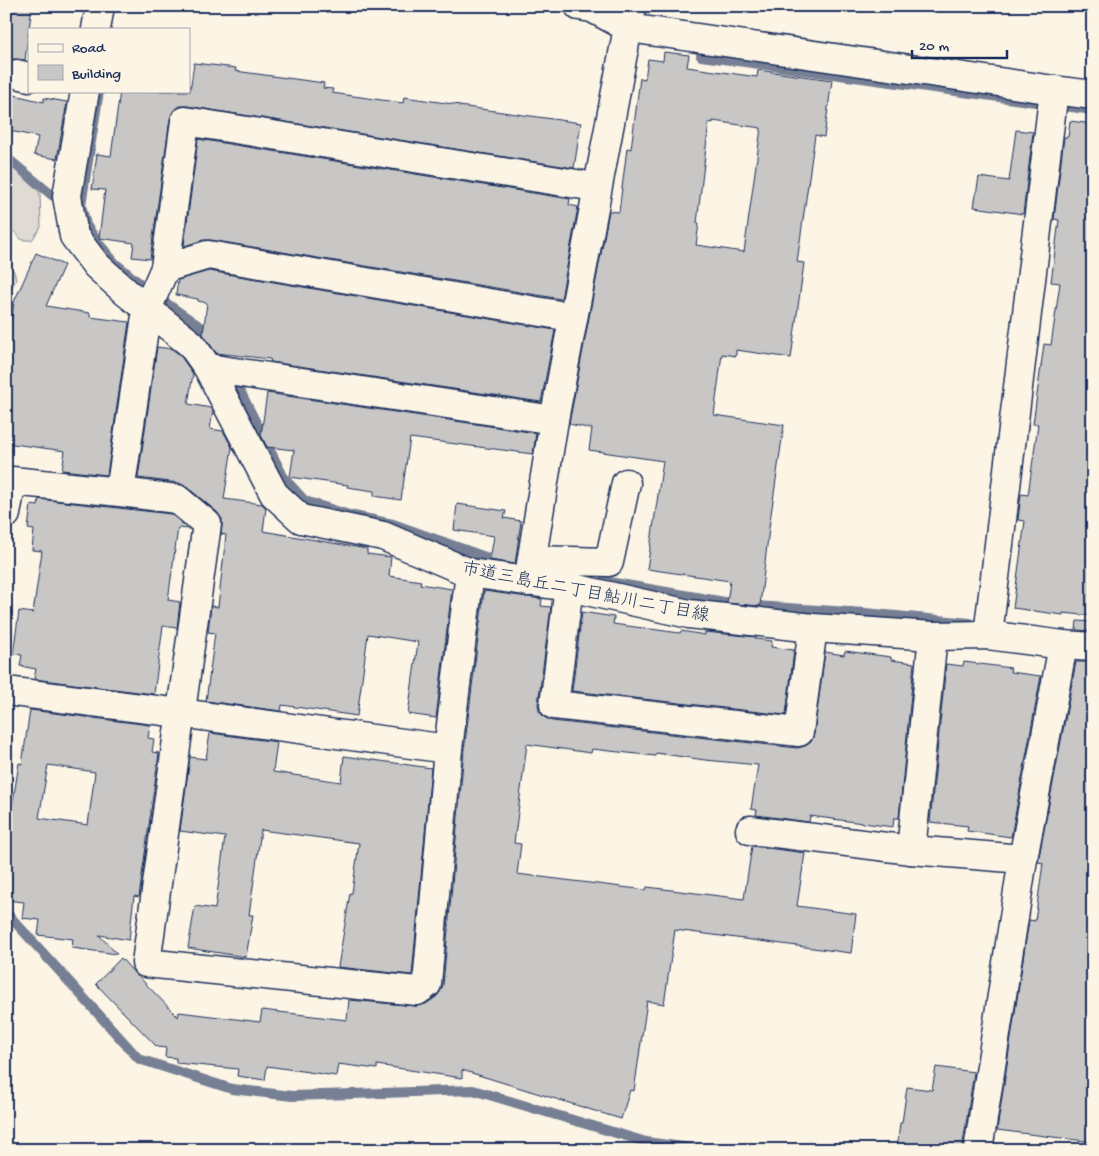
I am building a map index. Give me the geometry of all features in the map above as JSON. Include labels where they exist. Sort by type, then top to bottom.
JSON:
[{"type":"street","points":[[96,28],[100,6]]},
{"type":"street","points":[[579,6],[631,17],[1054,90],[1093,95]]},
{"type":"street","points":[[626,483],[609,562],[530,571],[554,420],[631,17]]},
{"type":"street","points":[[988,635],[1054,90]]},
{"type":"street","name":"市道三島丘二丁目鮎川二丁目線","points":[[80,92],[67,196],[74,236],[96,265],[127,293],[191,344],[208,368],[274,494],[301,519],[383,536],[470,573],[530,571],[569,587],[689,614],[813,628],[933,636],[988,635],[1093,647]]},
{"type":"street","points":[[120,492],[147,309],[165,268],[186,121],[583,185]]},
{"type":"street","points":[[165,268],[208,255],[565,316]]},
{"type":"street","points":[[208,368],[554,420]]},
{"type":"street","points":[[6,514],[9,480],[177,499],[207,524],[146,963],[417,991],[427,984],[448,749],[470,573]]},
{"type":"street","points":[[569,587],[554,705],[799,732],[813,628]]},
{"type":"street","points":[[911,850],[933,636]]},
{"type":"street","points":[[978,1144],[1023,859],[1063,645]]},
{"type":"street","points":[[6,691],[448,749]]},
{"type":"street","points":[[750,830],[911,850],[1023,859]]},
{"type":"shaded area","points":[[6,164],[21,173],[40,193],[41,227],[32,240],[22,240],[6,223]]},
{"type":"shaded area","points":[[8,266],[14,271],[16,280],[6,298],[6,268]]},
{"type":"building","points":[[6,6],[32,6],[25,60],[13,59],[6,63]]},
{"type":"building","points":[[664,52],[689,55],[687,67],[757,77],[758,70],[832,80],[824,137],[815,135],[797,262],[804,263],[791,358],[736,350],[736,356],[722,354],[714,415],[784,425],[760,606],[727,603],[730,581],[647,569],[663,461],[589,450],[592,429],[569,424],[609,211],[619,212],[627,148],[631,149],[640,78],[645,79],[648,59],[663,61]],"holes":[[[709,122],[761,128],[744,252],[696,245]]]},
{"type":"building","points":[[194,63],[236,68],[235,71],[324,83],[323,88],[333,89],[332,93],[403,103],[404,97],[581,123],[574,168],[180,106],[173,111],[170,119],[150,259],[132,257],[134,243],[99,238],[105,190],[92,189],[97,154],[111,156],[120,92],[190,91]]},
{"type":"building","points":[[6,93],[44,102],[44,98],[67,102],[57,159],[34,155],[38,137],[6,130]]},
{"type":"building","points":[[1070,121],[1093,124],[1093,616],[1063,613],[1063,615],[1013,608],[1025,521],[1018,520],[1021,494],[1028,495],[1038,424],[1033,424],[1044,344],[1051,345],[1060,283],[1051,282],[1059,220],[1054,219],[1064,137],[1068,137]]},
{"type":"building","points":[[1016,130],[1033,132],[1023,214],[974,207],[979,177],[1009,181]]},
{"type":"building","points":[[198,139],[570,199],[569,205],[578,207],[561,299],[211,240],[203,240],[184,246]]},
{"type":"building","points":[[36,253],[64,265],[46,306],[90,313],[90,317],[129,322],[107,475],[62,470],[65,451],[6,443],[6,359],[14,302]]},
{"type":"building","points":[[209,271],[555,330],[541,402],[271,362],[270,359],[216,353],[203,334],[207,303],[198,301],[198,299],[176,295],[178,280]]},
{"type":"building","points":[[157,347],[172,349],[180,355],[193,374],[188,404],[211,408],[213,411],[210,429],[223,431],[232,447],[224,499],[262,504],[266,508],[263,531],[367,549],[367,554],[391,557],[389,576],[421,581],[420,584],[452,589],[436,718],[408,714],[418,642],[368,634],[357,716],[282,705],[281,711],[206,701],[215,633],[208,632],[211,606],[218,607],[226,535],[221,534],[222,519],[217,512],[187,487],[179,483],[138,478]]},
{"type":"building","points":[[267,393],[536,433],[533,454],[410,438],[401,500],[374,496],[374,491],[347,487],[348,485],[290,477],[294,450],[267,447],[261,435]]},
{"type":"building","points":[[39,499],[171,514],[189,529],[178,528],[168,600],[180,602],[177,628],[163,626],[154,694],[34,679],[36,669],[20,666],[22,655],[13,654],[19,611],[33,613],[42,551],[32,550],[34,530],[28,529],[31,505],[38,506]]},
{"type":"building","points":[[457,504],[506,511],[504,518],[521,521],[515,564],[490,560],[494,536],[454,530]]},
{"type":"building","points":[[484,591],[542,599],[541,606],[551,607],[538,704],[539,711],[544,717],[552,721],[797,748],[811,742],[814,734],[825,652],[844,655],[845,651],[891,657],[891,660],[914,663],[899,818],[894,818],[893,827],[810,816],[809,822],[756,815],[757,810],[751,809],[758,765],[656,753],[655,756],[592,749],[591,753],[527,744],[514,843],[521,844],[517,874],[646,890],[647,887],[744,899],[752,846],[805,853],[797,906],[856,914],[851,953],[675,930],[664,1004],[647,1001],[634,1091],[630,1090],[621,1119],[462,1070],[462,1078],[377,1065],[377,1069],[338,1064],[336,1076],[267,1066],[265,1080],[237,1076],[238,1069],[176,1063],[176,1058],[165,1057],[166,1048],[157,1047],[96,984],[121,958],[178,1017],[179,1012],[260,1022],[262,1010],[347,1020],[349,1000],[416,1006],[426,1004],[440,992],[443,985],[464,751]]},
{"type":"building","points":[[582,612],[614,617],[613,624],[680,633],[681,631],[705,635],[705,632],[756,637],[756,639],[772,641],[771,647],[794,650],[786,715],[572,691]]},
{"type":"building","points":[[1077,621],[1093,622],[1093,631],[1076,630]]},
{"type":"building","points":[[964,662],[1011,668],[1010,672],[1041,676],[1011,837],[967,831],[968,826],[930,822],[946,664],[963,666]]},
{"type":"building","points":[[1076,662],[1093,662],[1093,1142],[997,1130],[1029,920],[1035,921],[1043,863],[1038,862]]},
{"type":"building","points":[[30,710],[150,725],[148,738],[154,739],[152,752],[159,753],[139,897],[134,896],[129,940],[99,935],[117,954],[72,948],[73,939],[38,935],[40,920],[22,918],[24,902],[6,900],[6,813],[11,814],[19,763],[22,764]],"holes":[[[48,765],[95,772],[88,825],[39,818]]]},
{"type":"building","points":[[210,733],[277,742],[273,772],[341,782],[344,756],[431,768],[412,975],[338,967],[359,843],[261,830],[249,915],[253,915],[246,957],[188,948],[195,906],[215,909],[225,837],[180,831],[190,757],[206,759]]},
{"type":"building","points":[[936,1067],[974,1072],[962,1150],[897,1150],[907,1087],[932,1090]]},
{"type":"waterway","points":[[701,56],[1093,110]]},
{"type":"waterway","points":[[99,92],[81,205],[86,225],[115,263],[153,294],[205,330],[239,389],[284,478],[305,501],[349,515],[393,524],[513,567]]},
{"type":"waterway","points":[[6,157],[53,196]]},
{"type":"waterway","points":[[603,581],[742,605],[865,613],[970,623]]},
{"type":"waterway","points":[[6,912],[139,1059],[232,1089],[292,1096],[473,1090],[646,1142],[705,1150]]}]
